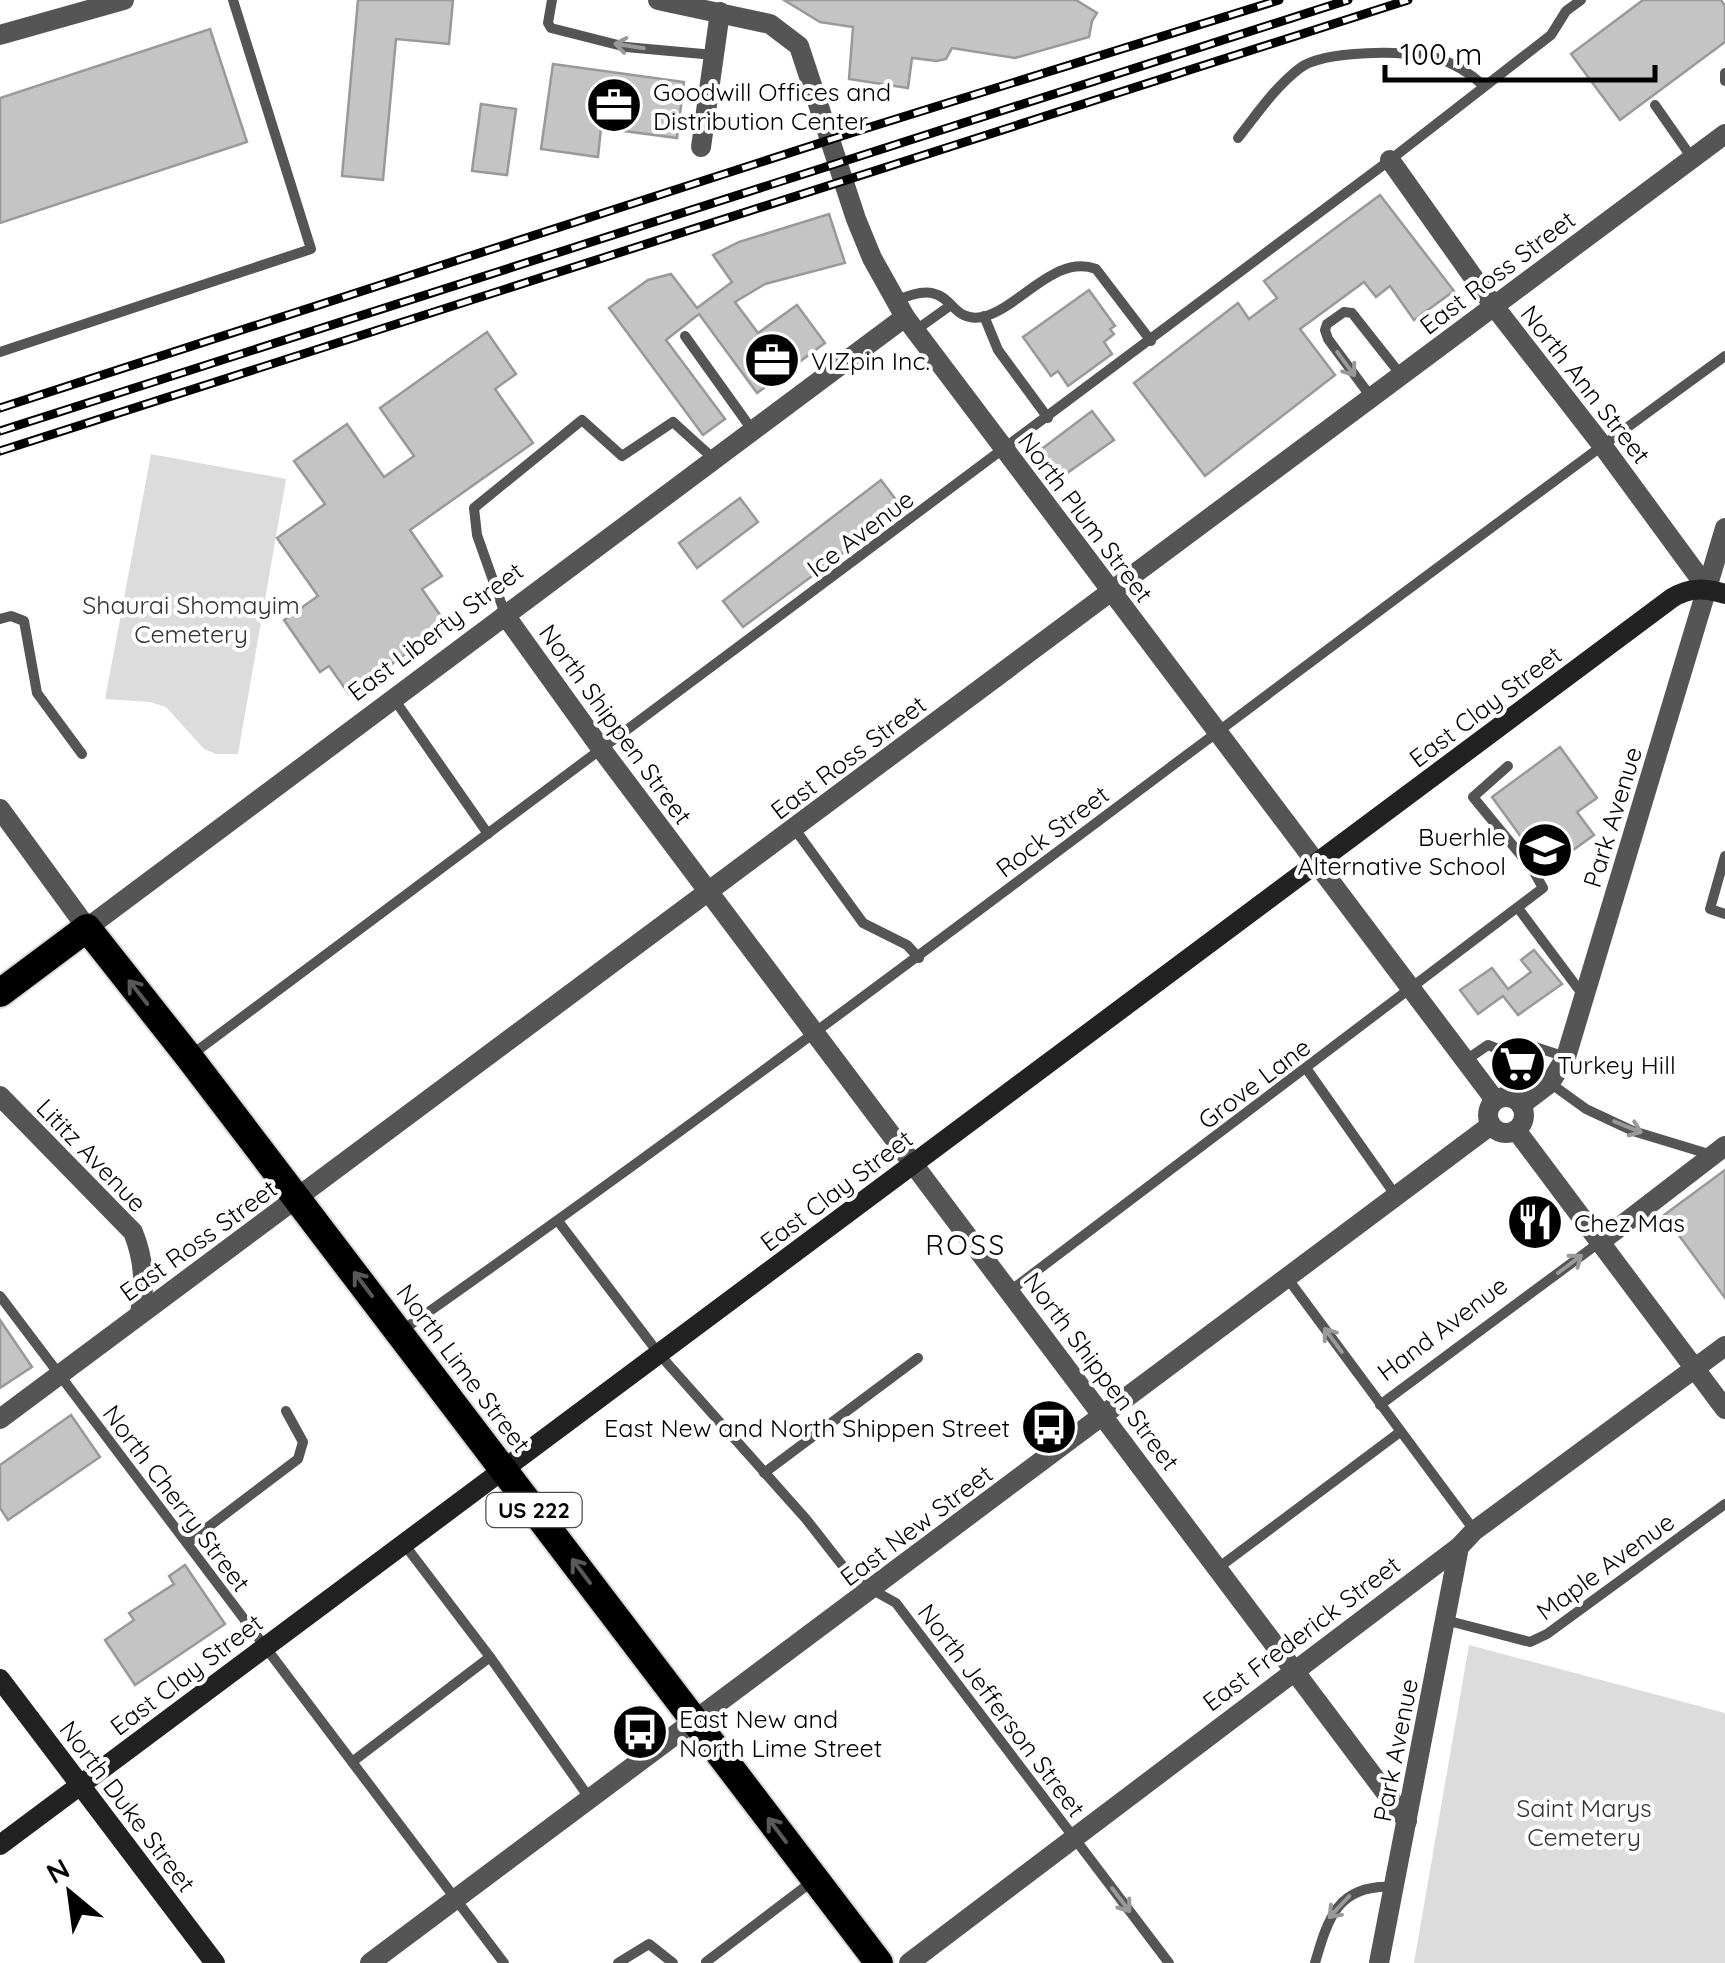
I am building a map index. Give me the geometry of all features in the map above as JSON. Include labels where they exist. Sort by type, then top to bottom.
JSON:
[{"type":"highway","name":"East Liberty Street","points":[[0,993],[87,928]]},
{"type":"highway","name":"North Lime Street","points":[[87,928],[879,1963]]},
{"type":"main road","name":"East Clay Street","points":[[0,1844],[1672,598],[1689,590],[1716,591]]},
{"type":"main road","name":"North Duke Street","points":[[0,1680],[216,1963]]},
{"type":"street","points":[[0,35],[124,0]]},
{"type":"street","name":"North Plum Street","points":[[658,0],[770,24],[798,46],[856,219],[905,316],[1495,1100]]},
{"type":"street","points":[[701,147],[720,12]]},
{"type":"street","name":"East Ross Street","points":[[0,1419],[1725,134]]},
{"type":"street","name":"North Ann Street","points":[[1390,160],[1493,305],[1716,591]]},
{"type":"street","name":"East Liberty Street","points":[[87,928],[905,316]]},
{"type":"street","name":"Park Avenue","points":[[1521,1104],[1550,1083],[1566,1057],[1716,591],[1725,528]]},
{"type":"street","name":"North Shippen Street","points":[[506,616],[708,892],[1407,1821]]},
{"type":"street","name":"North Lime Street","points":[[0,809],[87,928]]},
{"type":"street","name":"Lititz Avenue","points":[[0,1096],[133,1232],[142,1259],[145,1288],[140,1313]]},
{"type":"street","points":[[1506,1096],[1521,1104],[1524,1116],[1516,1130],[1500,1132],[1491,1125],[1488,1114],[1495,1100],[1506,1096]]},
{"type":"street","name":"East New Street","points":[[370,1963],[1491,1125]]},
{"type":"street","points":[[1516,1130],[1725,1409]]},
{"type":"street","name":"Hand Avenue","points":[[1600,1242],[1719,1151]]},
{"type":"street","name":"East Frederick Street","points":[[909,1963],[1459,1547],[1474,1531],[1725,1346]]},
{"type":"street","name":"Park Avenue","points":[[1379,1963],[1459,1547]]},
{"type":"lane","points":[[0,352],[311,248],[232,0]]},
{"type":"lane","points":[[552,0],[548,22],[551,28],[626,47],[714,54]]},
{"type":"lane","name":"Ice Avenue","points":[[189,1057],[1390,160],[1550,36],[1566,11],[1581,0]]},
{"type":"lane","points":[[1238,138],[1277,88],[1302,66],[1316,60],[1407,53],[1434,57],[1471,74],[1484,86]]},
{"type":"lane","points":[[1655,105],[1692,158]]},
{"type":"lane","points":[[905,316],[925,290],[938,294],[969,316],[984,316],[1066,268],[1084,264],[1096,269],[1151,341]]},
{"type":"lane","points":[[905,316],[951,305]]},
{"type":"lane","points":[[1370,397],[1328,339],[1327,324],[1344,312],[1352,314],[1401,374]]},
{"type":"lane","points":[[984,316],[998,350],[1048,418]]},
{"type":"lane","points":[[685,336],[753,432]]},
{"type":"lane","name":"Rock Street","points":[[399,1332],[919,958],[1215,732],[1725,356]]},
{"type":"lane","points":[[506,616],[477,534],[474,508],[582,420],[622,456],[673,422],[715,460]]},
{"type":"lane","points":[[0,620],[10,616],[24,621],[37,694],[82,754]]},
{"type":"lane","points":[[394,699],[488,834]]},
{"type":"lane","points":[[1508,766],[1473,797],[1543,888],[1519,907],[1584,996]]},
{"type":"lane","points":[[794,828],[864,923],[908,945],[919,958]]},
{"type":"lane","points":[[1725,856],[1710,910],[1725,914]]},
{"type":"lane","name":"Grove Lane","points":[[1010,1291],[1519,907]]},
{"type":"lane","points":[[1465,1061],[1488,1045],[1511,1054],[1532,1046],[1566,1057]]},
{"type":"lane","points":[[1306,1068],[1396,1196]]},
{"type":"lane","points":[[1550,1083],[1586,1108],[1633,1131],[1719,1151]]},
{"type":"lane","name":"North Jefferson Street","points":[[558,1220],[660,1354],[806,1519],[853,1579],[896,1602],[1169,1963]]},
{"type":"lane","name":"Hand Avenue","points":[[1380,1406],[1600,1242]]},
{"type":"lane","points":[[1288,1278],[1474,1531]]},
{"type":"lane","name":"North Cherry Street","points":[[0,1296],[504,1963]]},
{"type":"lane","points":[[764,1473],[918,1358]]},
{"type":"lane","points":[[187,1543],[298,1458],[303,1442],[286,1411]]},
{"type":"lane","points":[[1218,1568],[1400,1432]]},
{"type":"lane","name":"Maple Avenue","points":[[1446,1620],[1530,1642],[1547,1634],[1725,1504]]},
{"type":"lane","points":[[404,1544],[590,1798]]},
{"type":"lane","points":[[352,1762],[490,1657]]},
{"type":"lane","points":[[706,1962],[815,1879]]},
{"type":"lane","points":[[1315,1963],[1328,1917],[1359,1889],[1394,1887]]},
{"type":"lane","points":[[618,1963],[649,1944],[673,1963]]},
{"type":"green space","name":"Shaurai Shomayim Cemetery","points":[[151,454],[286,479],[238,754],[216,754],[204,749],[166,707],[105,699]]},
{"type":"green space","name":"Saint Marys Cemetery","points":[[1469,1645],[1725,1713],[1725,1963],[1414,1963]]},
{"type":"building","points":[[358,0],[453,0],[449,44],[396,39],[383,180],[342,176]]},
{"type":"building","points":[[784,0],[1076,0],[1097,13],[1089,37],[1015,58],[952,48],[946,59],[912,58],[908,88],[849,79],[853,27],[820,22]]},
{"type":"building","points":[[1643,0],[1721,0],[1725,6],[1725,42],[1620,120],[1571,54]]},
{"type":"building","points":[[210,29],[247,142],[0,223],[0,98]]},
{"type":"building","name":"Goodwill Offices and Distribution Center","points":[[553,64],[684,82],[677,138],[601,128],[598,157],[541,149]]},
{"type":"building","points":[[481,104],[516,109],[507,175],[472,171]]},
{"type":"building","points":[[1380,195],[1454,291],[1414,320],[1390,286],[1376,297],[1364,282],[1300,329],[1335,375],[1205,476],[1134,383],[1238,303],[1249,319],[1277,298],[1264,281]]},
{"type":"building","points":[[829,214],[845,263],[765,284],[735,302],[758,333],[797,305],[825,343],[757,393],[699,314],[666,340],[725,419],[703,435],[609,308],[648,280],[671,274],[697,308],[732,282],[713,255],[739,242]]},
{"type":"building","points":[[1089,290],[1115,326],[1110,329],[1114,334],[1104,342],[1112,354],[1068,386],[1058,371],[1051,376],[1023,337]]},
{"type":"building","points":[[487,332],[516,374],[495,389],[533,443],[410,530],[442,576],[422,589],[447,625],[349,694],[329,666],[320,672],[284,620],[318,596],[277,538],[325,504],[294,461],[347,424],[384,477],[414,456],[380,408]]},
{"type":"building","points":[[1092,411],[1114,440],[1060,478],[1039,451]]},
{"type":"building","points":[[881,480],[903,509],[743,627],[723,601]]},
{"type":"building","points":[[740,498],[758,522],[697,568],[679,543]]},
{"type":"building","points":[[1560,747],[1597,798],[1577,812],[1594,835],[1569,853],[1553,832],[1530,849],[1492,797]]},
{"type":"building","points":[[1534,950],[1562,984],[1518,1015],[1503,996],[1478,1014],[1460,990],[1492,968],[1508,989],[1531,972],[1521,960]]},
{"type":"building","points":[[1725,1170],[1725,1298],[1664,1215]]},
{"type":"building","points":[[0,1320],[32,1367],[0,1388]]},
{"type":"building","points":[[71,1415],[100,1457],[8,1520],[0,1508],[0,1465]]},
{"type":"building","points":[[185,1565],[225,1624],[135,1685],[105,1640],[134,1620],[129,1613],[174,1584],[169,1576]]},
{"type":"railway","points":[[0,408],[851,133],[1279,0]]},
{"type":"railway","points":[[0,431],[1348,0]]},
{"type":"railway","points":[[0,451],[1408,0]]},
{"type":"place","name":"Goodwill Offices and Distribution Center","points":[[614,105]]},
{"type":"place","name":"VIZpin Inc.","points":[[772,360]]},
{"type":"place","name":"Buerhle Alternative School","points":[[1545,850]]},
{"type":"place","name":"Turkey Hill","points":[[1518,1064]]},
{"type":"place","name":"Chez Mas","points":[[1535,1222]]},
{"type":"place","name":"East New and North Shippen Street","points":[[1049,1427]]},
{"type":"place","name":"East New and North Lime Street","points":[[640,1732]]},
{"type":"district","name":"ROSS","points":[[966,1244]]}]
